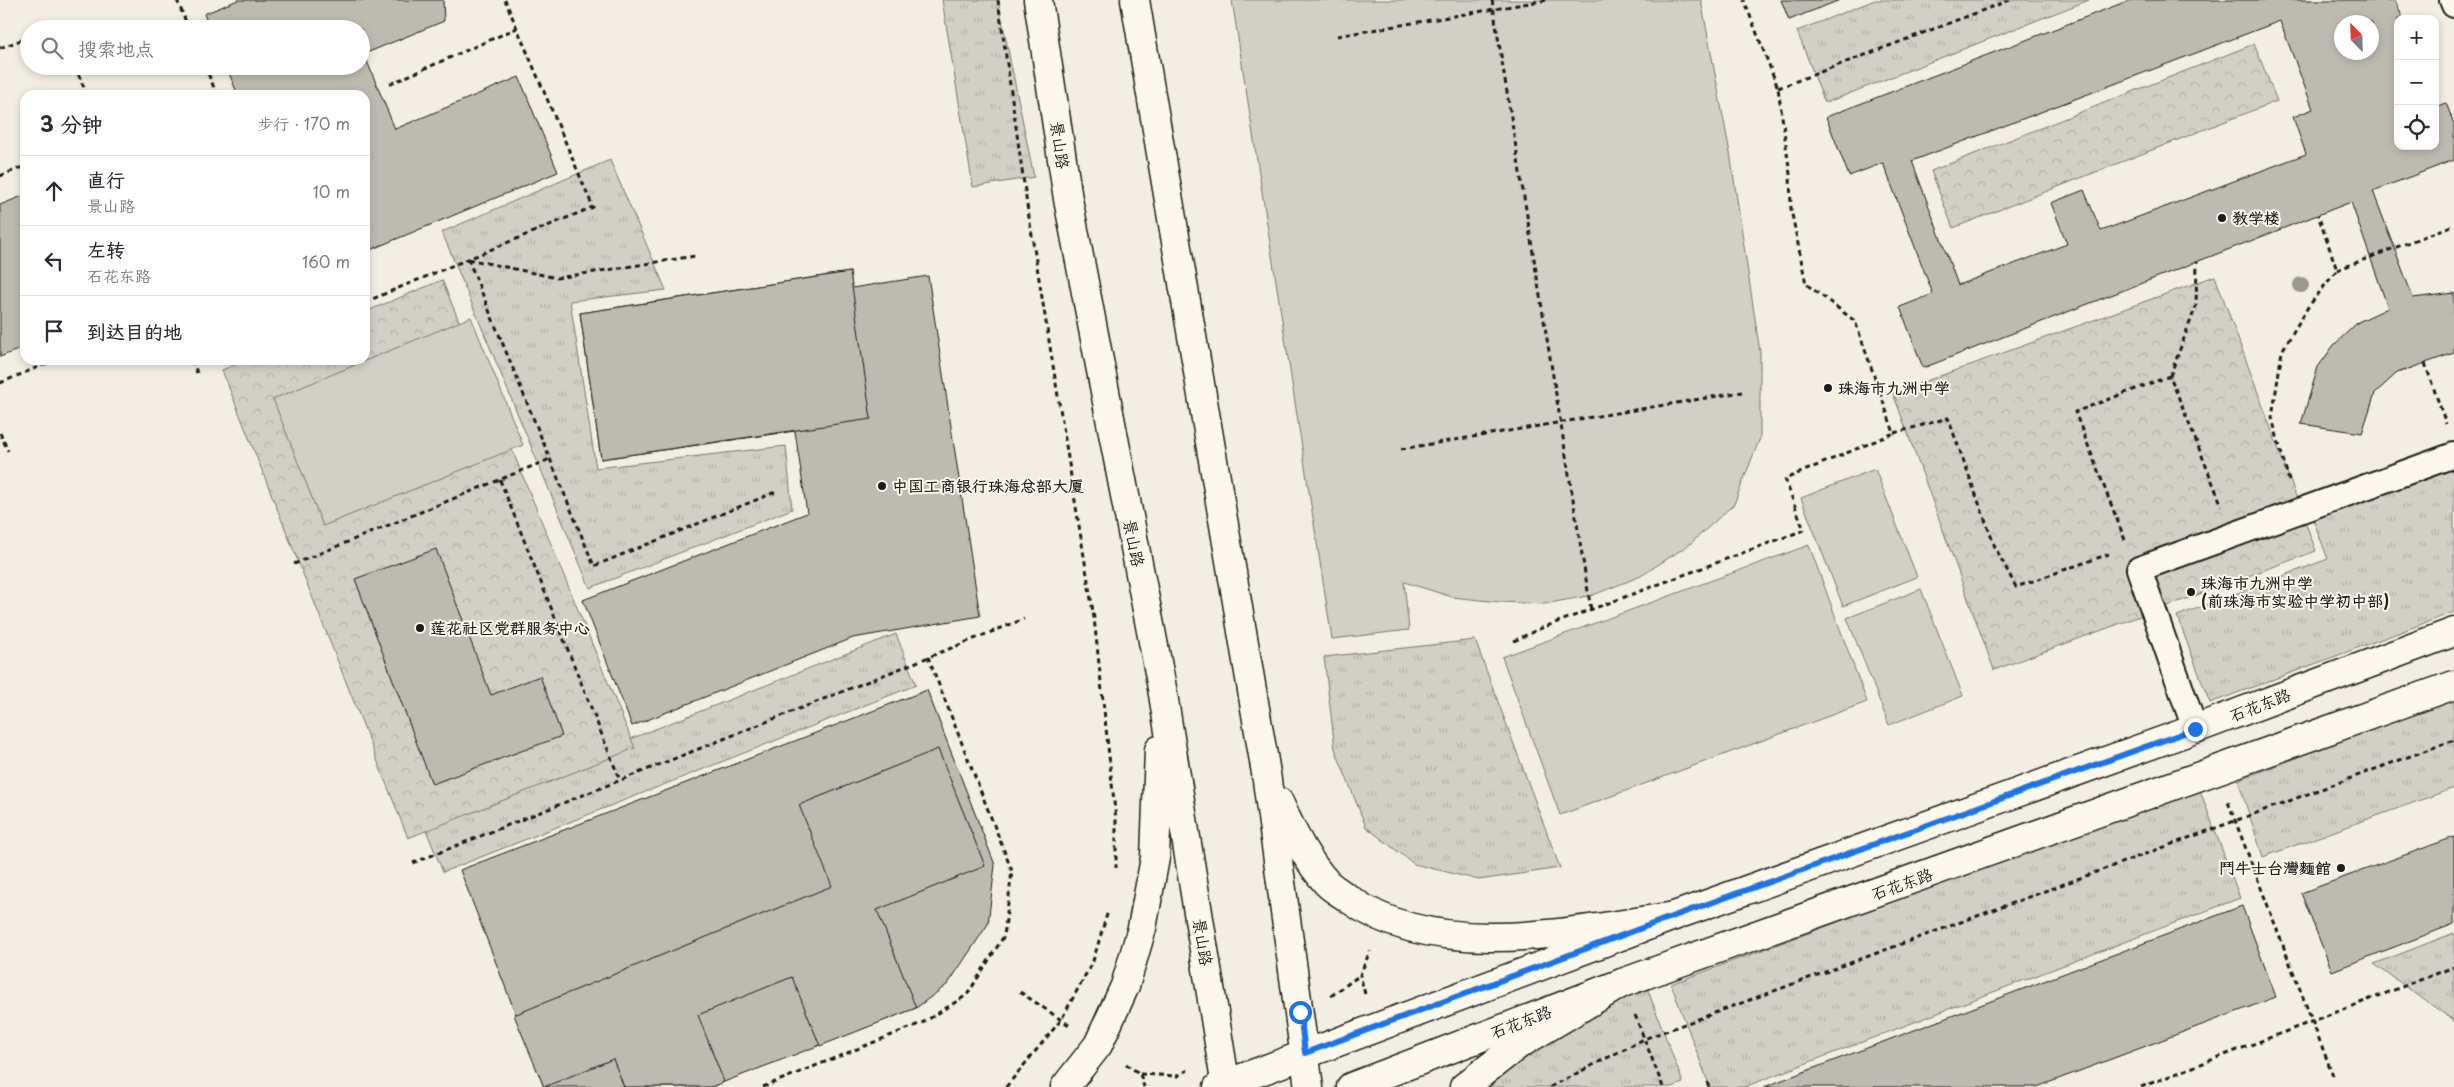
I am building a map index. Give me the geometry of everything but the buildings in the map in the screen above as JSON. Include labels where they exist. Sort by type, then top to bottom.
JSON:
[{"type":"main road","name":"景山路","points":[[1038,0],[1068,199],[1162,688],[1224,1086]]},
{"type":"main road","points":[[1135,0],[1266,773],[1309,1087]]},
{"type":"main road","name":"石花东路","points":[[1224,1086],[1305,1053],[1674,916],[2195,729],[2454,632]]},
{"type":"main road","name":"石花东路","points":[[1351,1087],[1622,983],[2454,685]]},
{"type":"main road","points":[[1065,1087],[1098,1045],[1125,986],[1142,928],[1156,858],[1162,688]]},
{"type":"main road","points":[[1266,773],[1295,838],[1328,883],[1362,908],[1383,919],[1410,927],[1469,936],[1546,936],[1674,916]]},
{"type":"main road","points":[[1464,1087],[1518,1045],[1622,983]]},
{"type":"lane","points":[[2452,0],[2454,5]]},
{"type":"lane","points":[[2195,729],[2138,569],[2454,456]]},
{"type":"path","points":[[182,0],[178,1],[185,20]]},
{"type":"path","points":[[370,300],[593,207],[505,0]]},
{"type":"path","points":[[998,0],[1027,205],[1094,618],[1116,820],[1116,874]]},
{"type":"path","points":[[1492,0],[1591,610]]},
{"type":"path","points":[[1337,36],[1547,0]]},
{"type":"path","points":[[1744,0],[1778,88],[1790,174],[1791,209],[1806,284],[1855,321],[1894,433]]},
{"type":"path","points":[[1778,88],[2010,0]]},
{"type":"path","points":[[390,84],[517,28]]},
{"type":"path","points":[[0,48],[20,40]]},
{"type":"path","points":[[79,75],[85,90]]},
{"type":"path","points":[[208,75],[214,90]]},
{"type":"path","points":[[0,176],[20,168]]},
{"type":"path","points":[[2318,215],[2337,270]]},
{"type":"path","points":[[2296,513],[2284,456],[2272,418],[2282,351],[2308,307],[2337,270],[2454,225]]},
{"type":"path","points":[[468,259],[557,278],[695,256]]},
{"type":"path","points":[[468,259],[594,566],[778,491]]},
{"type":"path","points":[[2198,262],[2196,306],[2170,376],[2226,513]]},
{"type":"path","points":[[2425,363],[2448,427]]},
{"type":"path","points":[[0,383],[43,365]]},
{"type":"path","points":[[194,365],[197,373]]},
{"type":"path","points":[[2128,548],[2075,412],[2170,376]]},
{"type":"path","points":[[1402,449],[1742,392]]},
{"type":"path","points":[[1514,641],[1804,530],[1784,479],[1894,433],[1948,418],[1995,547],[2016,587],[2116,552]]},
{"type":"path","points":[[0,433],[8,451]]},
{"type":"path","points":[[294,564],[550,459]]},
{"type":"path","points":[[500,480],[620,780]]},
{"type":"path","points":[[413,863],[1024,619]]},
{"type":"path","points":[[763,1087],[924,1022],[967,995],[1004,936],[1012,871],[928,657]]},
{"type":"path","points":[[1550,1087],[1644,1039],[2454,740]]},
{"type":"path","points":[[2216,771],[2334,1078]]},
{"type":"path","points":[[1006,1087],[1061,1020],[1093,961],[1108,909]]},
{"type":"path","points":[[2141,1087],[2454,967]]},
{"type":"path","points":[[1622,983],[1663,1087]]},
{"type":"path","points":[[1707,1082],[1710,1087]]},
{"type":"green space","points":[[942,0],[998,0],[1034,177],[973,187]]},
{"type":"green space","points":[[1232,0],[1701,0],[1730,153],[1760,352],[1760,438],[1734,504],[1690,544],[1641,576],[1593,595],[1544,604],[1500,602],[1452,597],[1404,582],[1409,630],[1332,639]]},
{"type":"green space","points":[[1875,0],[2089,0],[1825,103],[1797,31]]},
{"type":"green space","points":[[2254,44],[2277,101],[1953,228],[1931,171]]},
{"type":"green space","points":[[610,160],[666,290],[570,301],[596,468],[786,446],[792,509],[590,588],[442,232]]},
{"type":"green space","points":[[2215,276],[2316,551],[1994,670],[1893,393]]},
{"type":"green space","points":[[442,280],[635,748],[408,838],[222,370],[234,365],[370,365],[370,310]]},
{"type":"green space","points":[[471,317],[523,445],[323,526],[273,399],[355,365],[370,365],[370,359]]},
{"type":"green space","points":[[2454,464],[2454,612],[2210,703],[2177,616],[2328,559],[2312,517]]},
{"type":"green space","points":[[1875,469],[1917,577],[1843,606],[1801,498]]},
{"type":"green space","points":[[1809,545],[1867,702],[1560,815],[1502,657]]},
{"type":"green space","points":[[1921,589],[1963,696],[1889,725],[1847,618]]},
{"type":"green space","points":[[896,634],[916,685],[443,872],[416,805],[625,741]]},
{"type":"green space","points":[[1475,640],[1560,868],[1479,880],[1414,864],[1366,827],[1335,749],[1324,657]]},
{"type":"green space","points":[[2454,699],[2454,788],[2263,857],[2238,780]]},
{"type":"green space","points":[[2199,788],[2240,898],[1744,1087],[1710,1087],[1671,984]]},
{"type":"green space","points":[[2454,933],[2454,1021],[2374,964]]},
{"type":"green space","points":[[1647,988],[1683,1083],[1672,1087],[1482,1087],[1520,1056],[1626,995]]},
{"type":"place","name":"教学楼","points":[[2222,218]]},
{"type":"place","name":"珠海市九洲中学","points":[[1828,388]]},
{"type":"place","name":"中国工商银行珠海总部大厦","points":[[882,486]]},
{"type":"place","name":"珠海市九洲中学 (前珠海市实验中学初中部)","points":[[2191,592]]},
{"type":"place","name":"莲花社区党群服务中心","points":[[420,628]]},
{"type":"place","name":"鬥牛士台灣麵館","points":[[2341,868]]},
{"type":"route","points":[[1300,1012],[1305,1053],[1674,916],[2195,729]]}]
